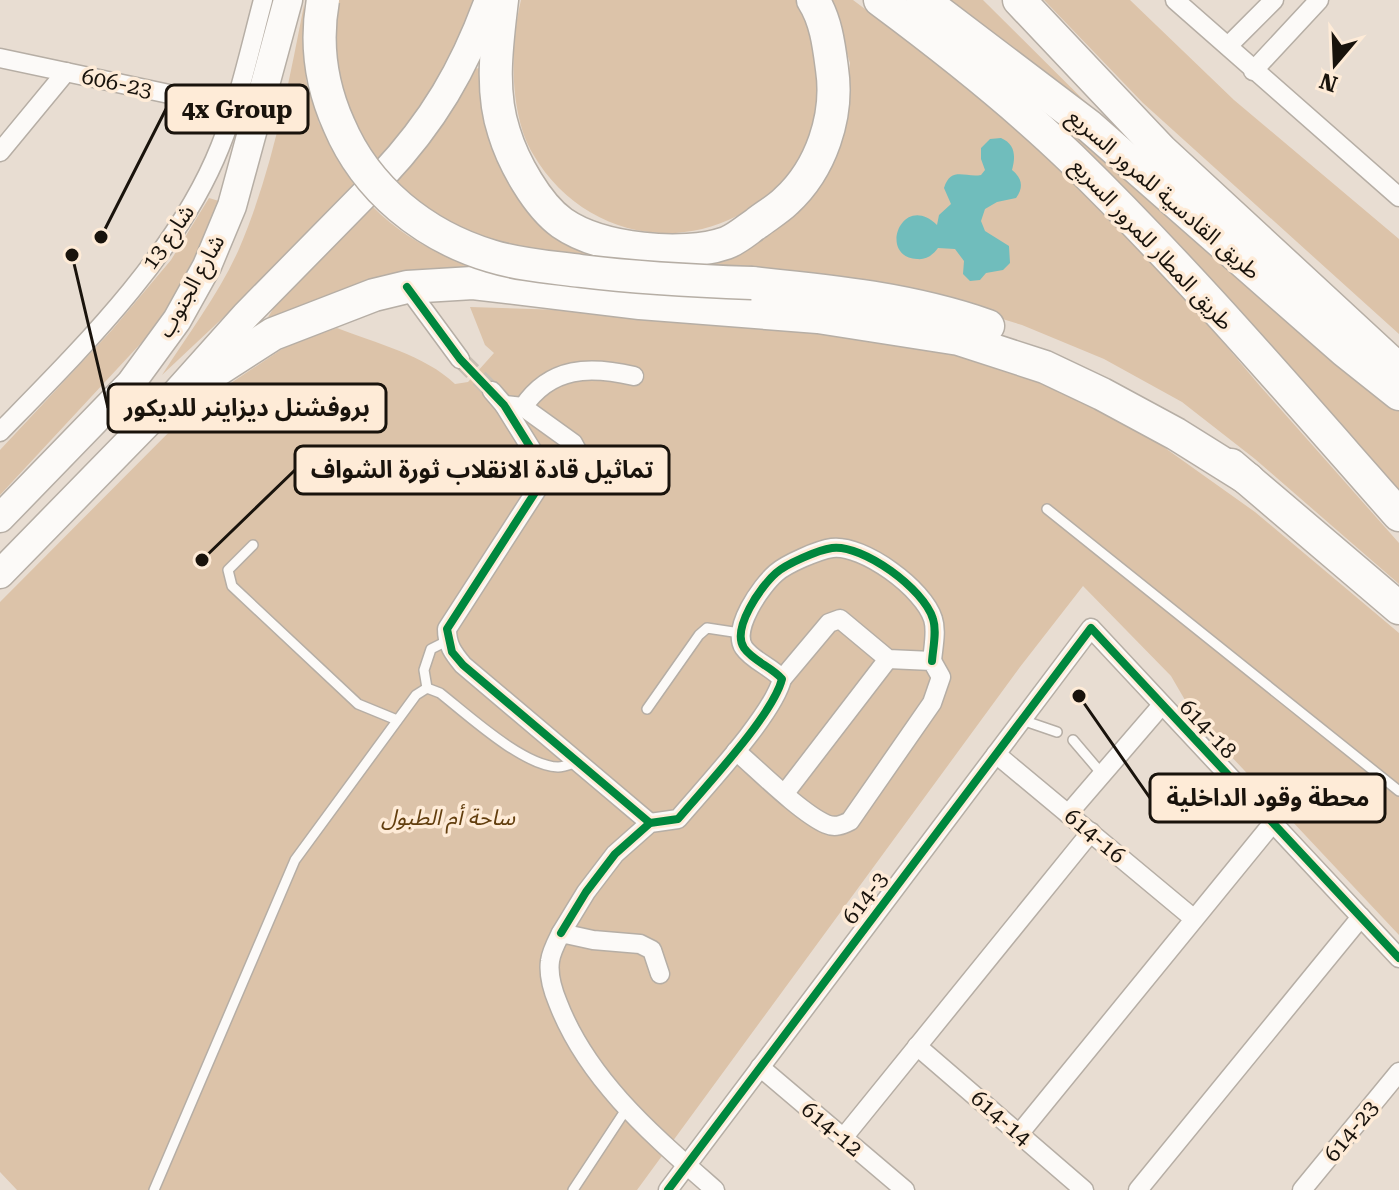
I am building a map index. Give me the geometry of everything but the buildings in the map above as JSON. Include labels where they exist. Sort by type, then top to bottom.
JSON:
[{"type":"highway","points":[[323,0],[319,42],[323,81],[346,142],[368,176],[423,226],[454,243],[491,256],[534,265],[619,276],[752,283],[840,292],[923,307],[1053,348],[1112,377],[1248,479],[1399,608]]},
{"type":"highway","points":[[502,0],[496,55],[497,93],[503,130],[516,163],[537,196],[562,223],[599,239],[653,252],[728,242],[787,201],[815,165],[831,122],[834,82],[828,40],[816,5]]},
{"type":"highway","name":"طريق المطار للمرور السريع","points":[[880,0],[982,81],[1069,157],[1166,256],[1399,515]]},
{"type":"highway","name":"طريق القادسية للمرور السريع","points":[[923,0],[1089,126],[1345,351],[1399,394]]},
{"type":"highway","points":[[1019,0],[1161,150],[1399,370]]},
{"type":"highway","points":[[169,401],[273,334],[374,295],[407,287],[473,283],[640,303],[818,317],[898,327],[959,339],[1045,367],[1102,394],[1176,434],[1248,479]]},
{"type":"main road","name":"شارع الجنوب","points":[[0,518],[131,383],[185,307],[207,266],[232,206],[288,0]]},
{"type":"main road","points":[[0,574],[409,148],[437,108],[470,51],[489,0]]},
{"type":"street","name":"شارع 13","points":[[0,432],[154,262],[201,189],[235,108],[263,0]]},
{"type":"street","points":[[1175,0],[1399,197]]},
{"type":"street","points":[[1228,46],[1274,0]]},
{"type":"street","points":[[1253,71],[1319,0]]},
{"type":"street","name":"606-23","points":[[0,58],[235,108]]},
{"type":"street","points":[[0,152],[66,72]]},
{"type":"street","points":[[407,287],[460,359]]},
{"type":"street","points":[[507,401],[548,380],[576,373],[607,370],[634,376]]},
{"type":"street","points":[[507,401],[573,443],[580,456],[576,464],[547,474],[447,629],[447,641],[463,665],[650,823]]},
{"type":"street","points":[[507,401],[547,474]]},
{"type":"street","points":[[736,751],[827,825],[839,826],[850,821],[932,703],[941,677],[932,661],[935,622],[927,604],[896,574],[860,554],[834,548],[810,555],[776,573],[748,609],[740,633],[744,648],[782,679]]},
{"type":"street","points":[[715,1190],[627,1108],[570,1034],[552,989],[550,961],[561,933],[603,867],[650,823],[678,819],[736,751],[778,694],[782,679],[829,623],[840,619],[888,659],[932,661]]},
{"type":"street","name":"614-18","points":[[1091,628],[1399,958]]},
{"type":"street","name":"614-3","points":[[668,1190],[1091,628]]},
{"type":"street","points":[[785,793],[888,659]]},
{"type":"street","points":[[1068,814],[1161,706]]},
{"type":"street","name":"614-16","points":[[996,754],[1193,918]]},
{"type":"street","points":[[1019,1134],[1272,824]]},
{"type":"street","points":[[843,1138],[1091,832]]},
{"type":"street","points":[[1138,1190],[1361,917]]},
{"type":"street","points":[[561,933],[593,940],[640,944],[652,950],[660,974]]},
{"type":"street","name":"614-14","points":[[917,1046],[1084,1190]]},
{"type":"street","name":"614-12","points":[[760,1067],[905,1190]]},
{"type":"street","name":"614-23","points":[[1302,1190],[1396,1082]]},
{"type":"lane","points":[[1047,509],[1399,791]]},
{"type":"lane","points":[[253,545],[228,570],[232,586],[358,704],[397,720]]},
{"type":"lane","points":[[647,709],[707,628],[740,633]]},
{"type":"lane","points":[[427,688],[424,670],[431,649],[447,641]]},
{"type":"lane","points":[[154,1190],[295,860],[416,695],[427,688]]},
{"type":"lane","points":[[427,688],[440,693],[512,749],[533,760],[558,767],[580,762]]},
{"type":"lane","points":[[1022,720],[1057,732]]},
{"type":"lane","points":[[1073,740],[1102,774]]},
{"type":"lane","points":[[573,1190],[627,1108]]},
{"type":"green space","points":[[336,0],[474,0],[458,45],[425,107],[381,167],[353,120],[335,68],[332,27]]},
{"type":"green space","points":[[521,0],[797,0],[812,26],[821,92],[806,153],[797,171],[765,200],[709,227],[680,233],[651,232],[623,227],[596,216],[572,200],[551,179],[525,138],[519,119],[514,79],[515,37]]},
{"type":"green space","points":[[827,0],[853,0],[996,107],[1124,225],[1260,386],[1399,543],[1399,584],[1255,459],[1182,402],[1104,359],[1022,325],[931,297],[707,269],[714,261],[764,239],[790,217],[844,118],[850,63],[834,12]]},
{"type":"green space","points":[[944,0],[983,0],[1162,178]]},
{"type":"green space","points":[[1044,0],[1130,0],[1234,100],[1399,239],[1399,334],[1143,103]]},
{"type":"green space","points":[[304,5],[306,80],[319,123],[358,191],[162,375],[222,282],[251,220],[278,129]]},
{"type":"green space","points":[[924,17],[1059,119],[1399,411],[1399,496]]},
{"type":"green space","points":[[480,68],[484,73],[498,158],[644,262],[537,258],[459,234],[392,181],[473,69]]},
{"type":"green space","points":[[209,198],[219,201],[195,264],[156,327],[0,495],[0,450],[112,330],[171,260]]},
{"type":"green space","points":[[373,207],[400,230],[429,248],[494,276],[265,322],[278,301]]},
{"type":"green space","name":"ساحة أم الطبول","points":[[470,307],[593,311],[825,330],[927,346],[1004,365],[1137,428],[1255,512],[1399,633],[1399,935],[1196,719],[1171,676],[1083,586],[1020,667],[637,1190],[17,1190],[0,1172],[0,602],[192,409],[288,345],[337,328],[414,357],[455,384],[468,382],[494,353],[485,345]]},
{"type":"water","points":[[1001,138],[1013,151],[1012,170],[1020,179],[1021,186],[1016,198],[997,202],[985,209],[981,221],[985,231],[1009,246],[1010,263],[1003,270],[986,273],[980,280],[970,281],[963,274],[964,261],[955,249],[938,248],[920,259],[905,256],[898,248],[897,238],[905,220],[913,216],[924,217],[937,225],[939,215],[951,204],[944,188],[947,181],[959,174],[981,175],[985,170],[981,148],[990,139]]},
{"type":"tunnel","points":[[460,359],[492,391]]},
{"type":"cycle path","points":[[407,287],[460,359],[504,405],[547,474],[447,629],[452,652],[463,665],[650,823]]},
{"type":"cycle path","points":[[561,933],[586,892],[615,854],[650,823],[678,819],[766,712],[782,679],[744,648],[741,630],[756,597],[781,569],[811,554],[832,548],[860,553],[875,561],[905,582],[927,607],[935,629],[932,661]]},
{"type":"cycle path","points":[[668,1190],[1091,628],[1399,958]]},
{"type":"place","name":"4x Group","points":[[101,237]]},
{"type":"place","name":"بروفشنل ديزاينر للديكور","points":[[72,255]]},
{"type":"place","name":"تماثيل قادة الانقلاب ثورة الشواف","points":[[202,560]]},
{"type":"place","name":"محطة وقود الداخلية","points":[[1079,696]]}]
